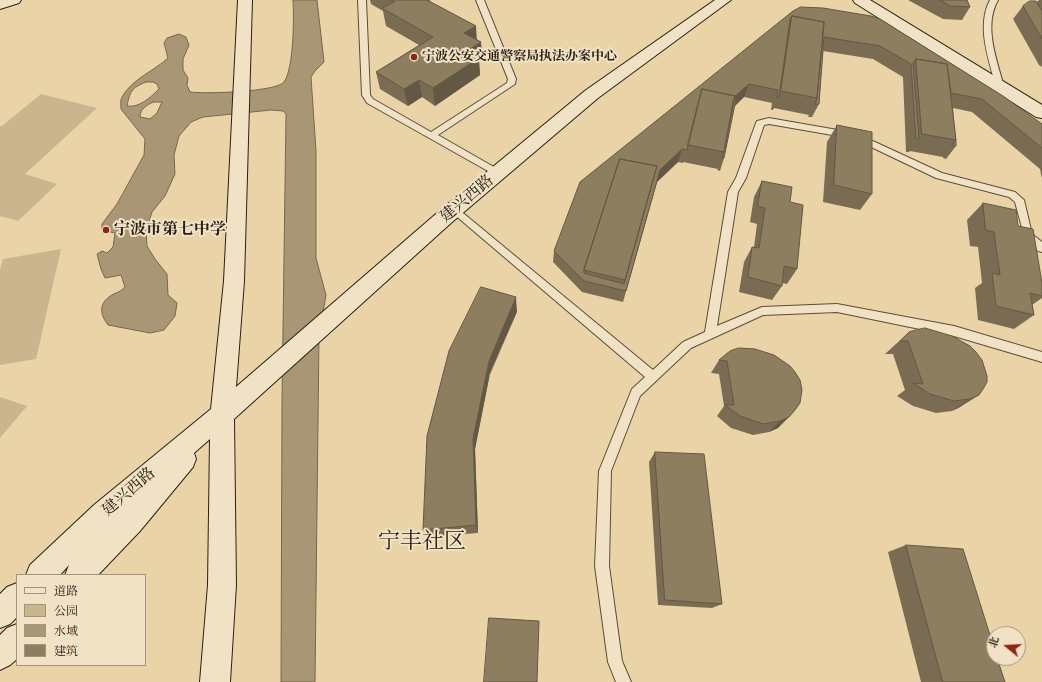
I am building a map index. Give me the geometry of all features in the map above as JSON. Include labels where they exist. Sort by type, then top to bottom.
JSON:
[{"type":"street","points":[[0,5],[14,0]]},
{"type":"street","points":[[215,682],[222,585],[222,414],[234,281],[245,0]]},
{"type":"street","name":"建兴西路","points":[[41,574],[103,514],[222,414],[343,306],[498,173],[592,94],[724,0]]},
{"type":"street","points":[[860,0],[1042,113]]},
{"type":"street","name":"建兴西路","points":[[80,574],[131,522],[222,414]]},
{"type":"street","points":[[0,614],[16,598]]},
{"type":"street","points":[[0,655],[16,639]]},
{"type":"lane","points":[[362,0],[366,95],[370,101],[498,173]]},
{"type":"lane","points":[[431,136],[511,84],[512,80],[480,0]]},
{"type":"lane","points":[[994,0],[990,4],[988,36],[1000,87]]},
{"type":"lane","points":[[710,335],[733,192],[741,178],[760,123],[769,120],[846,134],[872,144],[939,176],[1012,194],[1018,200],[1028,236],[1042,248]]},
{"type":"lane","points":[[454,210],[653,378]]},
{"type":"lane","points":[[624,682],[615,662],[602,566],[605,471],[636,393],[687,345],[762,311],[837,308],[954,331],[1042,357]]},
{"type":"green space","points":[[41,94],[97,108],[25,174],[57,184],[18,221],[0,216],[0,126],[2,126]]},
{"type":"green space","points":[[61,249],[36,359],[0,365],[0,270],[3,259]]},
{"type":"green space","points":[[0,397],[27,406],[0,438]]},
{"type":"water","points":[[293,0],[317,0],[324,62],[311,77],[316,151],[316,258],[326,295],[319,336],[315,682],[281,682],[282,402],[286,114],[283,111],[271,110],[203,117],[191,122],[179,136],[174,155],[175,174],[165,196],[152,212],[146,231],[147,246],[167,274],[168,295],[177,303],[175,316],[164,330],[150,333],[108,325],[102,314],[103,303],[113,294],[125,287],[121,275],[105,278],[97,254],[102,251],[107,253],[113,247],[115,233],[102,230],[102,224],[117,204],[144,155],[145,139],[121,109],[121,98],[126,91],[137,80],[168,58],[164,43],[167,38],[179,34],[186,37],[189,45],[183,59],[183,70],[188,78],[187,85],[190,92],[210,93],[255,90],[268,88],[284,82],[290,66],[292,54]],"holes":[[[146,82],[153,82],[157,84],[159,89],[140,104],[127,106],[132,91],[137,86]],[[153,102],[162,102],[157,113],[150,119],[140,117],[140,114],[146,106]]]},
{"type":"building","points":[[391,0],[427,0],[476,26],[464,33],[481,42],[467,51],[479,58],[433,88],[419,80],[404,89],[376,72],[433,37],[382,8],[394,2]]},
{"type":"building","points":[[940,0],[967,0],[970,7],[951,6]]},
{"type":"building","points":[[1030,1],[1036,1],[1042,11],[1042,39],[1023,6]]},
{"type":"building","points":[[801,7],[823,8],[871,16],[880,19],[1003,96],[1042,124],[1042,148],[982,99],[951,93],[947,64],[916,59],[913,63],[919,139],[916,139],[911,64],[880,46],[824,37],[819,104],[815,104],[817,98],[824,22],[792,16],[790,20],[779,97],[777,97],[778,90],[749,84],[734,97],[735,96],[702,89],[687,150],[682,149],[660,170],[626,291],[584,281],[554,251],[580,182],[793,11]],"holes":[[[620,159],[657,166],[624,284],[584,273]]]},
{"type":"building","points":[[792,16],[824,22],[817,98],[781,91]]},
{"type":"building","points":[[916,59],[947,64],[956,140],[922,134]]},
{"type":"building","points":[[702,89],[735,96],[724,152],[688,145]]},
{"type":"building","points":[[734,99],[736,99],[724,158],[722,158],[724,152]]},
{"type":"building","points":[[837,125],[872,132],[872,194],[834,185]]},
{"type":"building","points":[[956,141],[956,146],[953,146],[953,144]]},
{"type":"building","points":[[620,159],[657,166],[625,280],[584,270]]},
{"type":"building","points":[[762,181],[792,187],[790,202],[803,205],[797,269],[784,266],[782,286],[748,277],[752,247],[759,248],[765,208],[758,206]]},
{"type":"building","points":[[983,203],[1016,210],[1018,226],[1033,229],[1042,283],[1042,296],[1030,293],[1034,315],[996,306],[992,273],[1000,275],[994,232],[986,230]]},
{"type":"building","points":[[481,287],[516,297],[489,361],[473,439],[476,525],[423,530],[427,436],[449,351]]},
{"type":"building","points":[[925,328],[952,336],[970,346],[976,352],[982,360],[987,376],[987,382],[979,395],[970,399],[954,401],[930,394],[913,383],[923,384],[908,341],[900,341],[909,332]]},
{"type":"building","points":[[739,348],[755,349],[774,355],[790,366],[795,372],[800,380],[802,390],[800,403],[789,417],[780,421],[763,424],[740,416],[725,405],[734,405],[727,361],[719,360],[730,351]]},
{"type":"building","points":[[655,452],[704,454],[722,604],[665,600]]},
{"type":"building","points":[[906,545],[963,549],[987,626],[986,666],[1000,666],[1005,682],[943,682]]},
{"type":"building","points":[[489,618],[539,621],[537,682],[484,682]]},
{"type":"place","name":"宁波公安交通警察局执法办案中心","points":[[414,57]]},
{"type":"place","name":"宁波市第七中学","points":[[106,230]]},
{"type":"district","name":"宁丰社区","points":[[422,542]]}]
